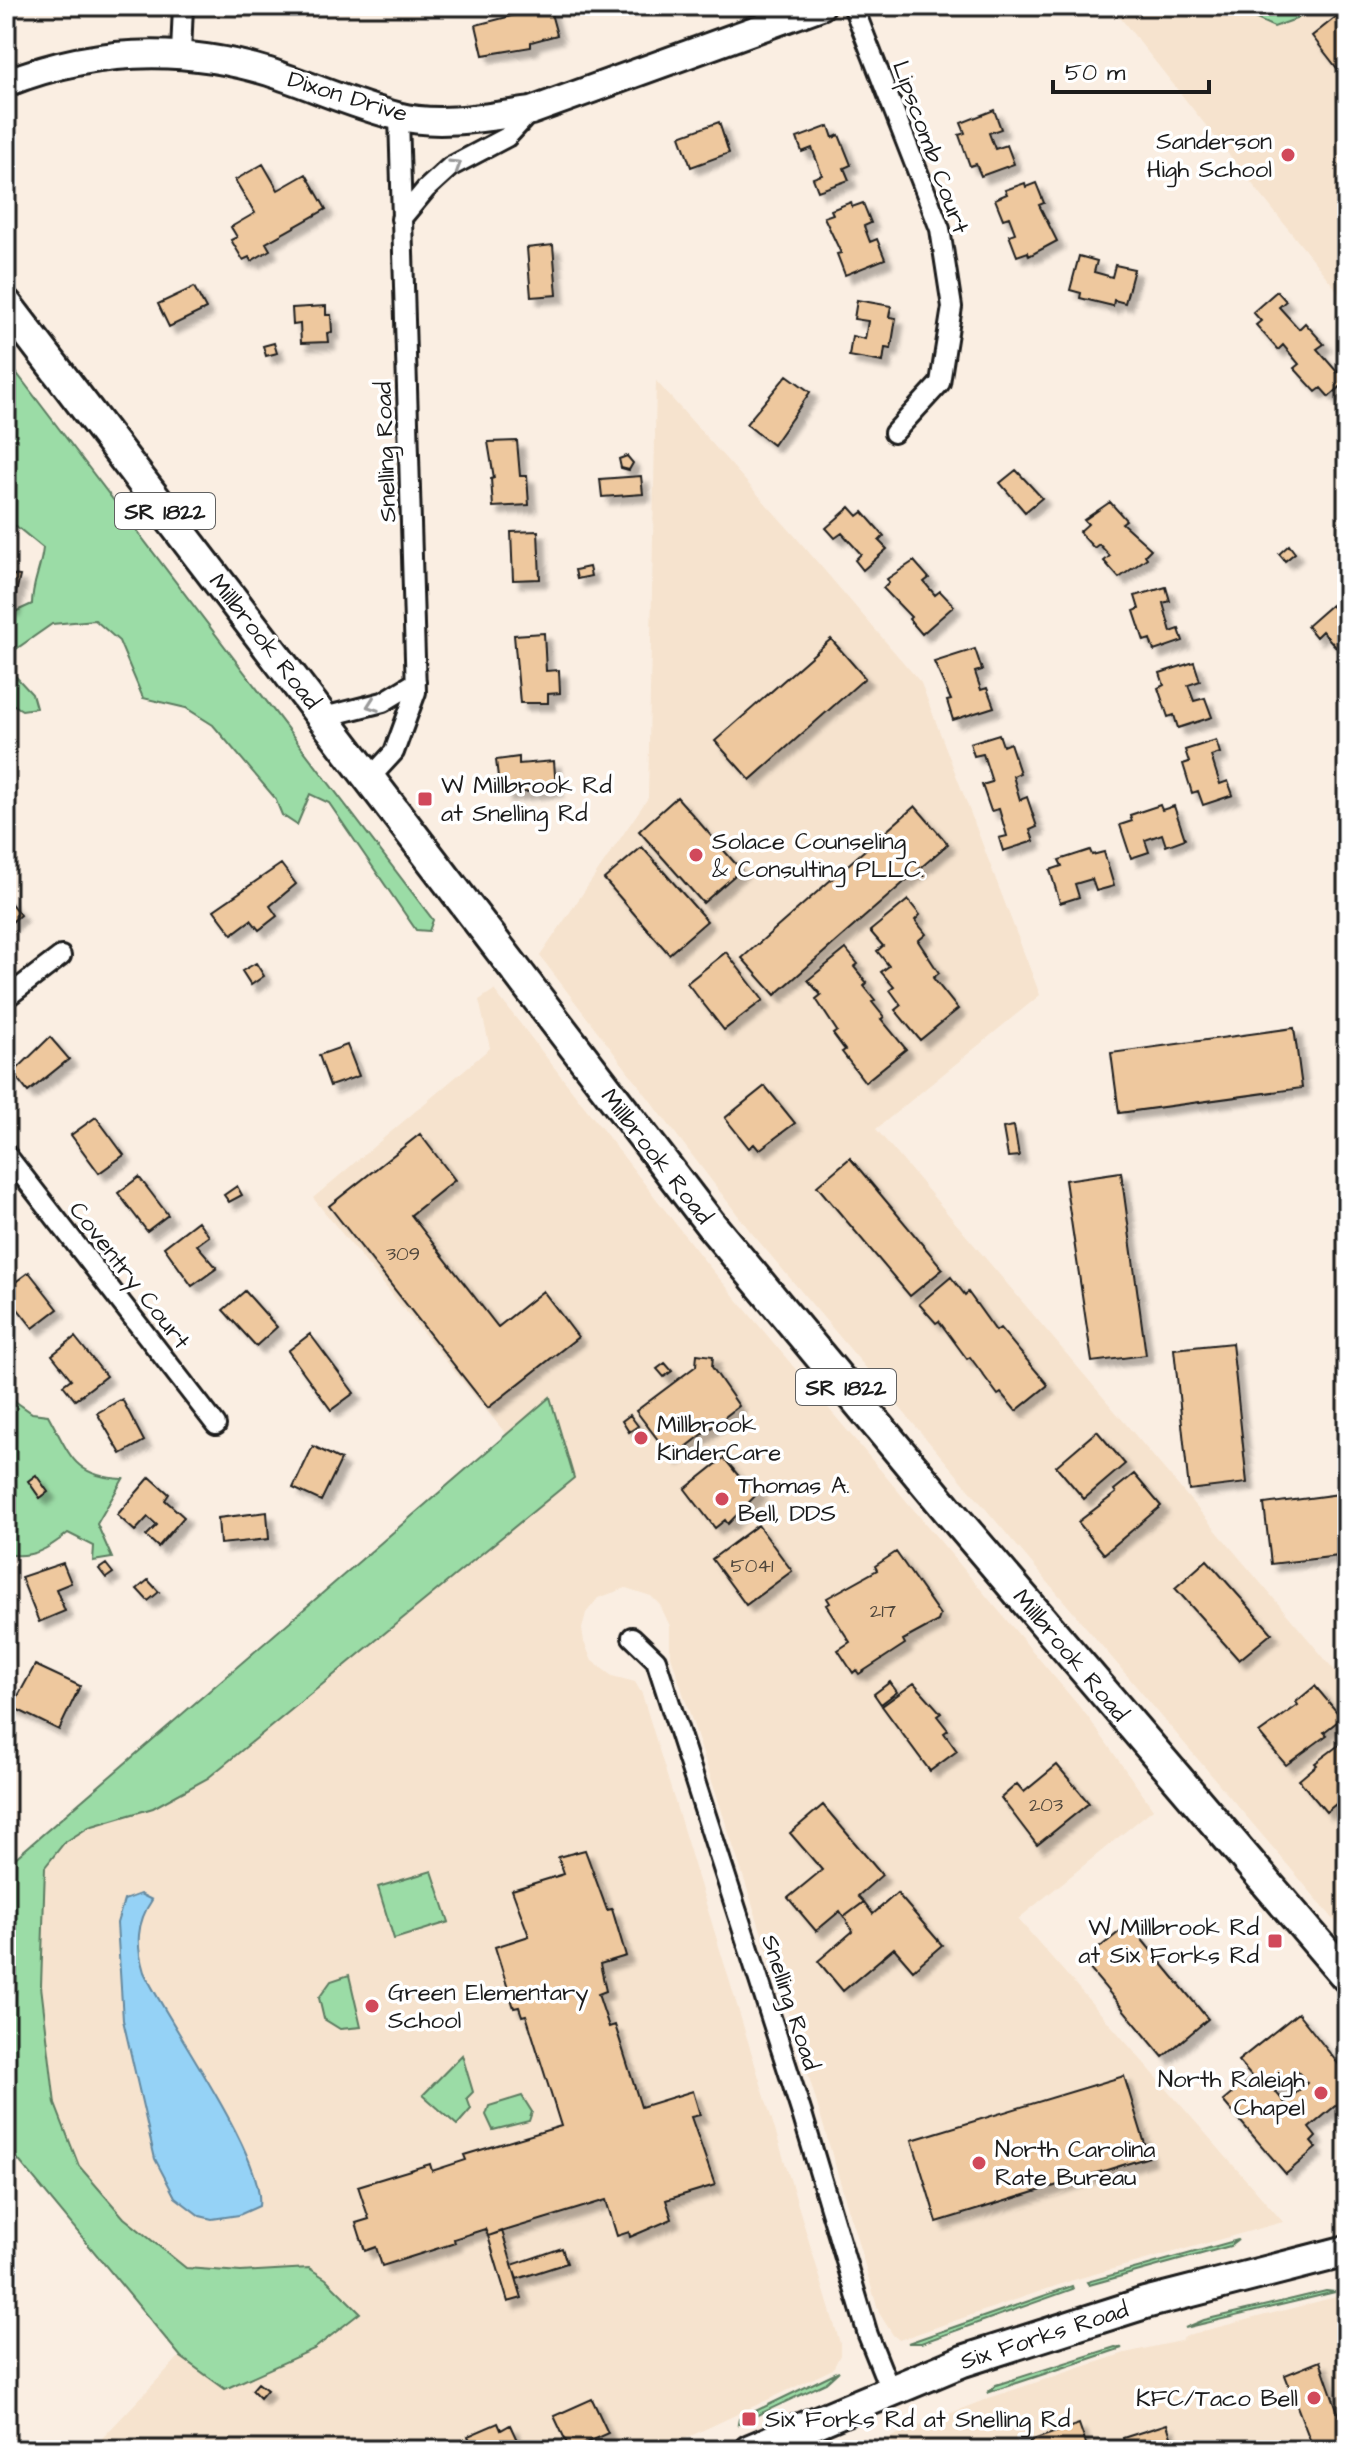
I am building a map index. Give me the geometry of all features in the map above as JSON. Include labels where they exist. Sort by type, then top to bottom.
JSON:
[{"type":"main road","name":"Millbrook Road","points":[[6,304],[746,1269],[1347,1977]]},
{"type":"main road","name":"Six Forks Road","points":[[750,2450],[963,2361],[1145,2303],[1347,2251]]},
{"type":"street","points":[[181,53],[183,6]]},
{"type":"street","name":"Dixon Drive","points":[[6,83],[35,72],[94,59],[155,51],[181,53],[269,72],[399,117],[452,120],[531,111],[788,12],[821,6]]},
{"type":"street","name":"Lipscomb Court","points":[[853,6],[940,229],[952,307],[940,383],[894,433]]},
{"type":"street","points":[[401,219],[450,167],[507,137],[531,111]]},
{"type":"street","name":"Snelling Road","points":[[371,777],[394,752],[416,692],[399,117]]},
{"type":"street","points":[[324,717],[383,702],[416,682]]},
{"type":"street","points":[[6,998],[61,956]]},
{"type":"street","name":"Coventry Court","points":[[6,1154],[216,1425]]},
{"type":"street","name":"Snelling Road","points":[[632,1637],[656,1660],[803,2117],[868,2335],[890,2390]]},
{"type":"shaded area","name":"Sanderson High School","points":[[1111,6],[1347,6],[1347,303]]},
{"type":"shaded area","points":[[656,381],[921,683],[1040,995],[876,1129],[1347,1685],[1347,1935],[750,1231],[540,956],[648,798]]},
{"type":"shaded area","points":[[494,990],[703,1259],[1088,1717],[1153,1809],[1018,1919],[1283,2222],[1073,2280],[899,2340],[893,2335],[879,2313],[809,2077],[670,1653],[670,1626],[660,1605],[651,1596],[626,1588],[598,1598],[586,1613],[582,1629],[584,1642],[592,1661],[612,1676],[635,1682],[642,1694],[840,2343],[840,2355],[833,2369],[661,2450],[91,2450],[180,2356],[6,2145],[6,1866],[506,1434],[313,1198],[490,1048],[479,1000]]},
{"type":"shaded area","points":[[1347,2294],[1347,2450],[858,2450],[989,2398],[1125,2353],[1180,2341],[1188,2335]]},
{"type":"green space","points":[[1228,6],[1314,6],[1296,19],[1274,27]]},
{"type":"green space","points":[[6,359],[433,920],[429,931],[416,930],[329,803],[310,794],[297,825],[282,815],[275,798],[213,725],[186,708],[143,698],[119,641],[95,620],[52,624],[6,656],[6,616],[32,604],[43,548],[16,526],[6,524]]},
{"type":"green space","points":[[6,666],[32,694],[36,708],[22,710],[6,700]]},
{"type":"green space","points":[[6,1381],[9,1397],[32,1413],[48,1415],[68,1452],[83,1468],[93,1474],[123,1479],[97,1524],[112,1558],[93,1561],[94,1546],[68,1533],[39,1551],[24,1555],[6,1554],[12,1521],[6,1520]]},
{"type":"green space","points":[[550,1397],[574,1478],[208,1778],[153,1808],[89,1827],[64,1843],[45,1867],[41,1986],[55,2104],[79,2166],[124,2218],[186,2268],[241,2272],[309,2268],[326,2279],[360,2313],[314,2349],[225,2389],[181,2357],[6,2145],[6,1866]]},
{"type":"green space","points":[[432,1871],[449,1922],[394,1939],[378,1887]]},
{"type":"green space","points":[[349,1975],[361,2027],[340,2029],[324,2019],[319,1998],[331,1981]]},
{"type":"green space","points":[[462,2055],[473,2092],[467,2098],[471,2109],[457,2125],[423,2095]]},
{"type":"green space","points":[[522,2096],[532,2112],[529,2121],[493,2130],[486,2115],[489,2106]]},
{"type":"green space","points":[[1238,2240],[1230,2246],[1089,2285],[1087,2282]]},
{"type":"green space","points":[[1072,2286],[1073,2289],[921,2343],[908,2343]]},
{"type":"green space","points":[[1326,2291],[1335,2292],[1185,2328],[1204,2320]]},
{"type":"green space","points":[[1115,2347],[1122,2348],[987,2393],[996,2385]]},
{"type":"green space","points":[[839,2371],[826,2383],[738,2424],[739,2419]]},
{"type":"water","points":[[140,1894],[152,1900],[143,1917],[139,1935],[144,1972],[232,2124],[257,2184],[259,2206],[239,2215],[212,2219],[200,2216],[175,2197],[155,2159],[123,2020],[117,1923],[124,1900]]},
{"type":"building","points":[[513,6],[535,6],[536,10],[549,6],[557,35],[531,42],[531,47],[483,55],[476,25],[515,15]]},
{"type":"building","points":[[1347,8],[1347,81],[1312,36]]},
{"type":"building","points":[[994,110],[1001,129],[989,133],[995,149],[1007,145],[1014,164],[981,176],[976,164],[970,166],[959,135],[965,133],[961,123]]},
{"type":"building","points":[[719,122],[729,153],[691,167],[680,136]]},
{"type":"building","points":[[829,126],[833,138],[839,135],[851,165],[844,168],[849,180],[818,191],[813,178],[822,175],[812,148],[802,152],[797,138]]},
{"type":"building","points":[[263,164],[278,190],[306,174],[326,209],[266,243],[270,250],[251,261],[249,257],[243,260],[231,240],[237,237],[231,227],[255,213],[235,180]]},
{"type":"building","points":[[1025,183],[1026,187],[1036,183],[1044,203],[1039,205],[1057,241],[1029,256],[1028,252],[1017,256],[1009,235],[1015,233],[1009,217],[1003,219],[995,199],[1007,194],[1005,190]]},
{"type":"building","points":[[851,202],[852,207],[863,203],[871,223],[864,226],[870,242],[877,239],[885,259],[845,275],[837,254],[841,253],[824,217],[833,214],[831,210]]},
{"type":"building","points":[[553,245],[557,295],[531,297],[527,248]]},
{"type":"building","points":[[1079,256],[1097,261],[1094,272],[1112,277],[1115,265],[1134,269],[1125,303],[1114,300],[1113,306],[1080,298],[1081,293],[1070,290]]},
{"type":"building","points":[[194,287],[206,309],[169,327],[158,304]]},
{"type":"building","points":[[1277,291],[1286,301],[1279,307],[1299,329],[1305,323],[1324,344],[1317,349],[1337,372],[1343,366],[1347,371],[1347,381],[1329,397],[1321,388],[1316,392],[1294,368],[1299,364],[1283,345],[1278,350],[1256,325],[1261,321],[1253,312]]},
{"type":"building","points":[[857,300],[891,306],[889,317],[896,318],[891,349],[885,348],[883,362],[849,356],[852,336],[865,339],[868,321],[854,319]]},
{"type":"building","points":[[326,306],[326,315],[331,315],[332,332],[327,333],[328,342],[301,343],[300,324],[293,325],[292,308]]},
{"type":"building","points":[[274,343],[277,353],[266,356],[263,346]]},
{"type":"building","points":[[787,375],[810,392],[773,445],[746,424]]},
{"type":"building","points":[[1347,407],[1347,437],[1340,429],[1345,425],[1337,416]]},
{"type":"building","points":[[517,441],[520,476],[527,476],[529,505],[493,507],[491,479],[494,478],[488,442]]},
{"type":"building","points":[[627,456],[633,463],[629,470],[621,468],[619,459]]},
{"type":"building","points":[[1016,470],[1042,498],[1025,512],[1000,483]]},
{"type":"building","points":[[641,476],[643,494],[602,497],[600,479]]},
{"type":"building","points":[[1110,502],[1126,520],[1122,523],[1151,549],[1145,555],[1147,558],[1119,578],[1104,561],[1110,556],[1099,544],[1094,548],[1079,532],[1088,524],[1084,520]]},
{"type":"building","points":[[850,507],[858,516],[863,512],[884,536],[879,541],[887,549],[863,570],[855,560],[861,554],[842,533],[835,538],[826,528]]},
{"type":"building","points":[[538,531],[540,579],[513,580],[511,532]]},
{"type":"building","points":[[1289,545],[1295,553],[1285,561],[1279,554]]},
{"type":"building","points":[[914,561],[929,578],[924,582],[935,595],[940,591],[954,606],[922,634],[909,619],[911,617],[883,588],[889,582],[887,579]]},
{"type":"building","points":[[589,567],[591,576],[577,579],[575,570]]},
{"type":"building","points":[[6,574],[20,576],[12,609],[6,608]]},
{"type":"building","points":[[1166,587],[1170,601],[1163,603],[1171,632],[1179,629],[1183,641],[1154,651],[1150,639],[1144,641],[1134,611],[1139,609],[1135,596]]},
{"type":"building","points":[[1331,605],[1339,615],[1344,611],[1347,614],[1345,670],[1336,660],[1343,655],[1322,631],[1316,637],[1307,626]]},
{"type":"building","points":[[544,633],[546,671],[559,670],[560,693],[548,694],[548,703],[520,703],[514,635]]},
{"type":"building","points":[[831,639],[865,678],[750,780],[715,741]]},
{"type":"building","points":[[975,649],[982,670],[975,672],[981,690],[987,688],[994,707],[953,720],[947,701],[951,700],[934,662]]},
{"type":"building","points":[[1194,662],[1200,681],[1188,685],[1194,701],[1205,698],[1212,717],[1178,728],[1174,715],[1168,717],[1158,688],[1164,685],[1160,673]]},
{"type":"building","points":[[999,734],[1003,746],[1010,743],[1020,773],[1013,776],[1020,800],[1027,797],[1037,827],[1030,830],[1034,841],[1003,851],[999,838],[1007,836],[999,809],[991,811],[982,785],[992,782],[983,754],[974,756],[970,743]]},
{"type":"building","points":[[1216,740],[1220,753],[1211,756],[1220,784],[1228,781],[1233,795],[1203,805],[1198,791],[1192,793],[1183,764],[1189,762],[1185,750]]},
{"type":"building","points":[[519,757],[519,764],[554,761],[556,789],[504,794],[504,784],[499,785],[496,760]]},
{"type":"building","points":[[677,797],[741,870],[703,903],[639,831]]},
{"type":"building","points":[[1160,805],[1162,810],[1174,806],[1185,839],[1166,846],[1162,834],[1145,840],[1149,852],[1131,858],[1120,825],[1132,821],[1130,815]]},
{"type":"building","points":[[915,806],[948,844],[775,995],[742,958]]},
{"type":"building","points":[[642,847],[707,921],[669,954],[604,879]]},
{"type":"building","points":[[1090,850],[1092,855],[1104,852],[1114,886],[1096,891],[1092,879],[1075,884],[1079,897],[1060,903],[1050,870],[1062,866],[1059,860]]},
{"type":"building","points":[[281,864],[296,884],[270,906],[277,916],[259,930],[251,920],[232,934],[214,910]]},
{"type":"building","points":[[6,897],[20,915],[6,927]]},
{"type":"building","points":[[908,900],[920,915],[915,920],[926,934],[918,941],[939,973],[933,978],[958,1009],[920,1040],[895,1010],[901,1005],[890,990],[894,987],[881,972],[889,966],[877,951],[883,946],[870,931]]},
{"type":"building","points":[[846,949],[858,964],[854,967],[867,983],[864,986],[884,1017],[881,1019],[906,1049],[865,1082],[842,1052],[845,1050],[833,1034],[837,1031],[816,999],[821,995],[808,980]]},
{"type":"building","points":[[726,952],[763,1000],[724,1030],[687,983]]},
{"type":"building","points":[[256,963],[264,976],[251,985],[242,971]]},
{"type":"building","points":[[1294,1028],[1302,1088],[1119,1113],[1111,1053]]},
{"type":"building","points":[[50,1037],[69,1059],[28,1092],[13,1073]]},
{"type":"building","points":[[347,1045],[359,1076],[330,1086],[319,1055]]},
{"type":"building","points":[[765,1086],[795,1123],[759,1150],[754,1144],[749,1148],[725,1118]]},
{"type":"building","points":[[96,1117],[124,1155],[99,1173],[71,1135]]},
{"type":"building","points":[[1014,1126],[1019,1156],[1008,1157],[1003,1128]]},
{"type":"building","points":[[420,1134],[455,1180],[411,1215],[498,1327],[543,1291],[578,1337],[488,1408],[329,1206]]},
{"type":"building","points":[[850,1158],[943,1269],[910,1296],[817,1186]]},
{"type":"building","points":[[1121,1172],[1146,1355],[1092,1362],[1065,1180]]},
{"type":"building","points":[[139,1177],[168,1215],[147,1231],[118,1193]]},
{"type":"building","points":[[237,1186],[242,1195],[229,1202],[224,1195]]},
{"type":"building","points":[[198,1221],[209,1236],[197,1245],[217,1268],[192,1286],[164,1247]]},
{"type":"building","points":[[29,1272],[58,1309],[33,1328],[6,1294],[6,1289]]},
{"type":"building","points":[[951,1277],[965,1295],[968,1292],[996,1331],[1000,1328],[1048,1385],[1016,1411],[1001,1393],[998,1395],[970,1357],[967,1359],[939,1321],[936,1323],[919,1304]]},
{"type":"building","points":[[245,1291],[277,1327],[256,1346],[223,1310]]},
{"type":"building","points":[[310,1334],[354,1393],[331,1410],[288,1351]]},
{"type":"building","points":[[75,1337],[106,1376],[75,1400],[63,1385],[71,1379],[52,1355]]},
{"type":"building","points":[[1232,1343],[1247,1483],[1189,1490],[1174,1349]]},
{"type":"building","points":[[697,1354],[713,1356],[712,1367],[739,1406],[672,1458],[636,1411],[696,1366]]},
{"type":"building","points":[[665,1363],[672,1371],[664,1377],[657,1369]]},
{"type":"building","points":[[122,1399],[144,1441],[121,1454],[97,1413]]},
{"type":"building","points":[[630,1415],[638,1426],[629,1432],[622,1421]]},
{"type":"building","points":[[1097,1431],[1125,1464],[1084,1499],[1056,1466]]},
{"type":"building","points":[[313,1446],[341,1460],[321,1501],[293,1488]]},
{"type":"building","name":"Thomas A. Bell, DDS","points":[[724,1458],[746,1485],[751,1481],[759,1492],[728,1524],[725,1520],[715,1528],[685,1489]]},
{"type":"building","points":[[1134,1474],[1161,1506],[1104,1554],[1078,1522],[1116,1493],[1114,1490]]},
{"type":"building","points":[[36,1475],[48,1492],[40,1498],[28,1481]]},
{"type":"building","points":[[150,1477],[169,1494],[165,1500],[184,1517],[158,1547],[146,1536],[157,1525],[148,1517],[135,1531],[117,1515]]},
{"type":"building","points":[[1347,1493],[1347,1555],[1271,1564],[1264,1504]]},
{"type":"building","points":[[267,1512],[269,1539],[220,1544],[218,1518]]},
{"type":"building","points":[[758,1525],[792,1571],[746,1605],[712,1559]]},
{"type":"building","points":[[896,1552],[940,1615],[938,1621],[903,1640],[905,1644],[859,1674],[856,1670],[853,1673],[838,1650],[850,1642],[826,1605],[830,1603],[827,1598],[877,1570],[875,1566]]},
{"type":"building","points":[[1207,1560],[1272,1633],[1239,1660],[1175,1588]]},
{"type":"building","points":[[63,1563],[71,1583],[56,1589],[65,1611],[39,1622],[21,1577]]},
{"type":"building","points":[[106,1564],[113,1573],[106,1578],[99,1569]]},
{"type":"building","points":[[148,1580],[159,1592],[148,1601],[137,1589]]},
{"type":"building","points":[[35,1665],[80,1686],[59,1730],[12,1707]]},
{"type":"building","points":[[890,1682],[897,1692],[881,1704],[874,1694]]},
{"type":"building","points":[[914,1683],[941,1713],[937,1716],[948,1730],[944,1733],[957,1751],[930,1771],[882,1706]]},
{"type":"building","points":[[1315,1686],[1342,1718],[1324,1732],[1327,1735],[1286,1765],[1259,1733],[1298,1705],[1296,1702]]},
{"type":"building","points":[[1347,1739],[1347,1795],[1326,1812],[1299,1780],[1317,1765],[1315,1763]]},
{"type":"building","points":[[1057,1765],[1089,1803],[1037,1845],[1001,1798],[1017,1784],[1024,1792]]},
{"type":"building","points":[[823,1805],[882,1875],[858,1896],[864,1902],[844,1917],[840,1911],[816,1931],[788,1898],[822,1870],[790,1833]]},
{"type":"building","points":[[585,1850],[607,1910],[612,1909],[626,1956],[600,1964],[606,1991],[598,1994],[609,2027],[615,2025],[641,2107],[693,2091],[700,2115],[691,2117],[715,2185],[666,2200],[672,2219],[630,2237],[629,2232],[617,2236],[606,2200],[488,2236],[485,2229],[454,2239],[455,2243],[382,2266],[376,2247],[365,2251],[356,2223],[369,2219],[358,2186],[430,2164],[432,2171],[466,2160],[464,2155],[561,2126],[526,2015],[522,2016],[519,2007],[514,2008],[495,1947],[529,1936],[512,1890],[564,1874],[558,1857]]},
{"type":"building","points":[[897,1893],[942,1945],[913,1970],[894,1948],[843,1991],[818,1961],[853,1931],[844,1917],[864,1902],[873,1914]]},
{"type":"building","points":[[1129,1924],[1208,2019],[1163,2057],[1083,1961]]},
{"type":"building","name":"North Raleigh Chapel","points":[[1298,2013],[1347,2075],[1347,2096],[1309,2128],[1316,2137],[1311,2142],[1316,2148],[1286,2174],[1223,2101],[1252,2077],[1238,2061]],"holes":[[[1297,2071],[1307,2083],[1285,2103],[1274,2090]]]},
{"type":"building","points":[[1124,2076],[1149,2157],[937,2222],[912,2140]]},
{"type":"building","points":[[502,2231],[522,2298],[508,2302],[488,2236]]},
{"type":"building","points":[[562,2248],[567,2263],[517,2279],[512,2265]]},
{"type":"building","name":"KFC/Taco Bell","points":[[1320,2361],[1347,2438],[1347,2446],[1337,2450],[1314,2450],[1285,2375]]},
{"type":"building","points":[[258,2383],[267,2390],[260,2398],[252,2390]]},
{"type":"building","points":[[592,2399],[608,2433],[570,2450],[554,2416]]},
{"type":"building","points":[[498,2423],[501,2430],[510,2425],[521,2449],[525,2450],[474,2450],[468,2436]]},
{"type":"building","points":[[1079,2424],[1088,2450],[1023,2450],[1021,2444]]},
{"type":"building","points":[[1167,2424],[1175,2450],[1127,2450],[1123,2438]]},
{"type":"place","name":"Sanderson High School","points":[[1288,155]]},
{"type":"place","name":"W Millbrook Rd at Snelling Rd","points":[[425,799]]},
{"type":"place","name":"Solace Counseling & Consulting PLLC.","points":[[696,855]]},
{"type":"place","name":"Millbrook KinderCare","points":[[641,1438]]},
{"type":"place","name":"Thomas A. Bell, DDS","points":[[722,1499]]},
{"type":"place","name":"W Millbrook Rd at Six Forks Rd","points":[[1275,1941]]},
{"type":"place","name":"Green Elementary School","points":[[372,2006]]},
{"type":"place","name":"North Raleigh Chapel","points":[[1321,2093]]},
{"type":"place","name":"North Carolina Rate Bureau","points":[[979,2163]]},
{"type":"place","name":"KFC/Taco Bell","points":[[1314,2398]]},
{"type":"place","name":"Six Forks Rd at Snelling Rd","points":[[749,2419]]}]
